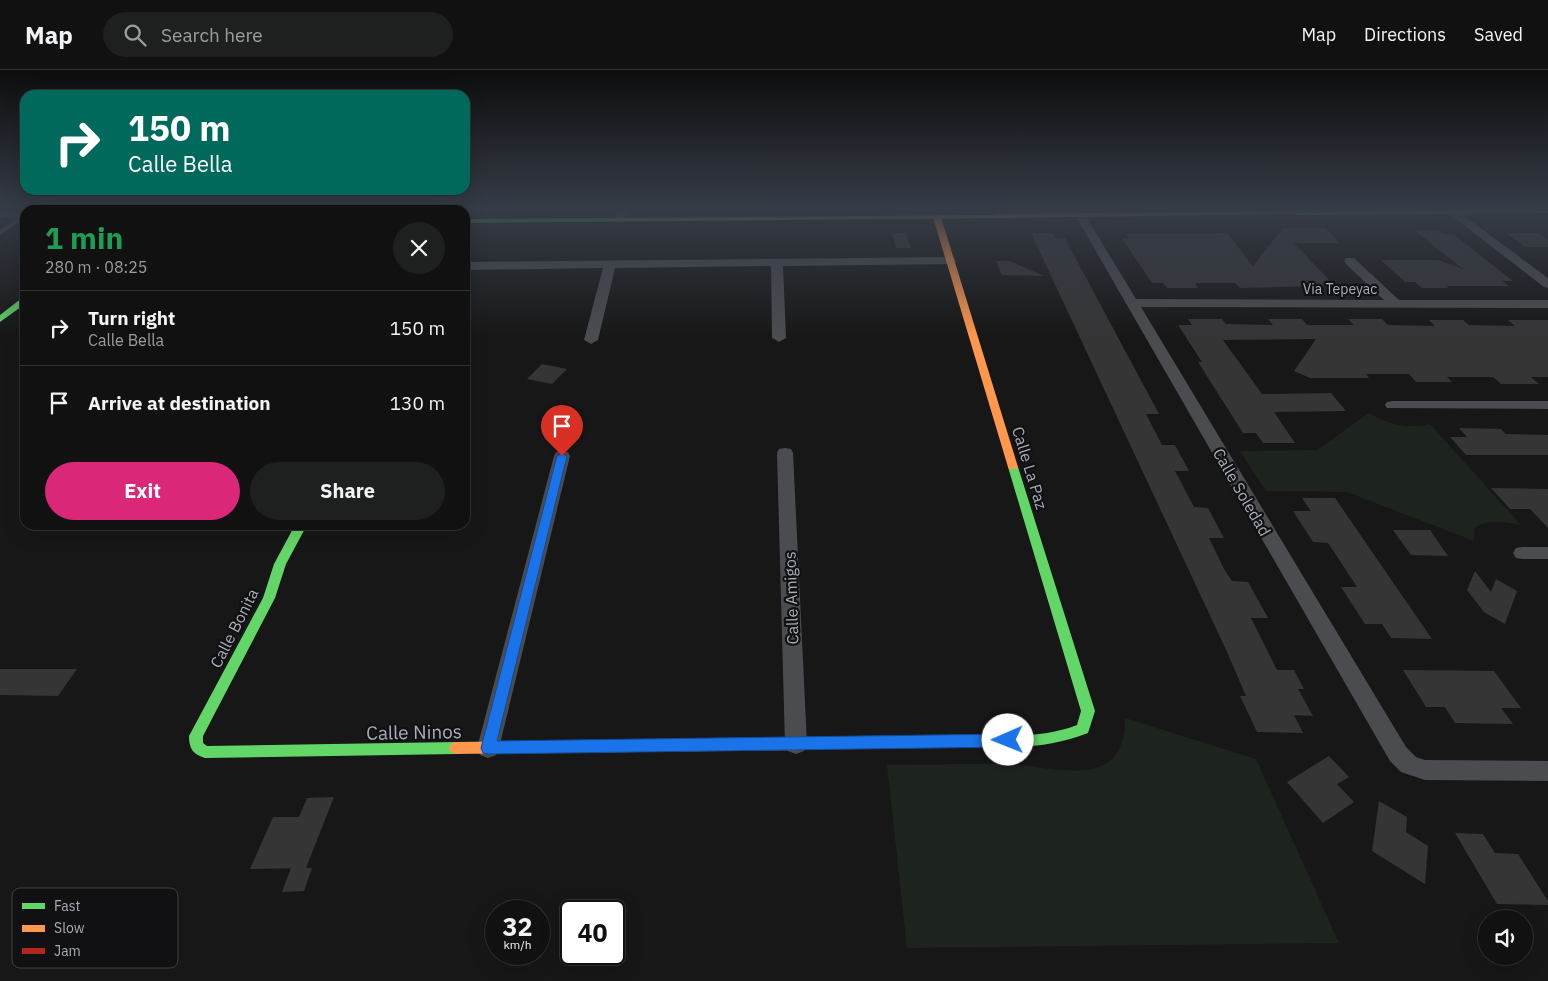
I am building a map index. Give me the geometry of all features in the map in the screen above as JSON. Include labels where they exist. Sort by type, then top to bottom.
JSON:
[{"type":"street","name":"Calle La Paz","points":[[947,252],[1088,711],[1083,729]]},
{"type":"street","name":"Calle Soledad","points":[[1101,252],[1398,754],[1409,765],[1425,770],[1548,771]]},
{"type":"street","points":[[1504,252],[1548,284]]},
{"type":"street","points":[[470,266],[950,261]]},
{"type":"street","points":[[1350,261],[1396,304]]},
{"type":"street","points":[[777,263],[779,338]]},
{"type":"street","points":[[591,340],[610,264]]},
{"type":"street","name":"Via Tepeyac","points":[[1131,303],[1548,304]]},
{"type":"street","points":[[0,319],[20,304]]},
{"type":"street","points":[[1392,405],[1548,405]]},
{"type":"street","name":"Calle Amigos","points":[[785,453],[796,744]]},
{"type":"street","points":[[488,748],[562,456]]},
{"type":"street","name":"Calle Bonita","points":[[196,746],[196,736],[269,598],[280,564],[298,530]]},
{"type":"street","points":[[1522,553],[1548,553]]},
{"type":"street","name":"Calle Ninos","points":[[196,746],[205,752],[222,752],[1046,740],[1067,737],[1083,729]]},
{"type":"shaded area","points":[[1369,413],[1398,425],[1430,424],[1521,525],[1497,522],[1485,523],[1474,529],[1474,541],[1347,492],[1266,491],[1240,451],[1317,450]]},
{"type":"shaded area","points":[[1125,718],[1256,759],[1339,943],[907,948],[887,765],[1002,764],[1062,770],[1082,770],[1099,767],[1113,758],[1122,742]]},
{"type":"building","points":[[1040,252],[1072,252],[1159,414],[1146,414],[1162,445],[1175,445],[1189,471],[1175,471],[1194,507],[1208,508],[1224,538],[1209,538],[1224,569],[1232,581],[1248,582],[1268,618],[1251,618],[1277,670],[1294,670],[1304,689],[1298,689],[1313,716],[1294,715],[1303,733],[1257,732],[1240,696],[1246,696]]},
{"type":"building","points":[[1131,252],[1242,252],[1253,266],[1264,252],[1302,252],[1330,281],[1325,281],[1330,286],[1240,288],[1235,283],[1195,283],[1198,288],[1167,288],[1163,283],[1152,283]]},
{"type":"building","points":[[1441,252],[1475,252],[1513,281],[1502,281],[1509,286],[1422,288],[1415,282],[1405,282],[1381,260],[1438,260],[1463,269]]},
{"type":"building","points":[[996,261],[1010,261],[1044,276],[1002,275]]},
{"type":"building","points":[[1188,319],[1222,319],[1226,324],[1273,325],[1268,319],[1302,319],[1307,325],[1354,325],[1348,319],[1382,319],[1388,325],[1435,326],[1429,320],[1463,320],[1469,325],[1515,326],[1508,320],[1548,320],[1548,377],[1531,377],[1539,384],[1501,384],[1493,377],[1447,377],[1452,382],[1416,382],[1409,374],[1366,374],[1369,378],[1310,378],[1294,371],[1316,339],[1223,340],[1262,394],[1331,393],[1346,411],[1274,412],[1295,443],[1263,443],[1256,433],[1243,433],[1198,362],[1202,362],[1178,325],[1192,325]]},
{"type":"building","points":[[542,364],[567,369],[552,384],[527,379]]},
{"type":"building","points":[[1459,428],[1501,429],[1506,434],[1548,435],[1548,455],[1466,455],[1450,437],[1467,437]]},
{"type":"building","points":[[1491,488],[1548,489],[1548,528],[1530,509],[1510,509]]},
{"type":"building","points":[[1302,498],[1335,498],[1432,639],[1391,638],[1382,624],[1365,624],[1341,587],[1357,587],[1328,543],[1313,542],[1293,511],[1311,511]]},
{"type":"building","points":[[1393,530],[1430,530],[1448,556],[1411,555]]},
{"type":"building","points":[[1475,571],[1491,592],[1496,579],[1517,591],[1505,624],[1484,612],[1467,590]]},
{"type":"building","points":[[0,669],[77,669],[58,696],[0,695]]},
{"type":"building","points":[[1403,670],[1494,671],[1521,708],[1501,708],[1513,724],[1455,723],[1445,707],[1426,707]]},
{"type":"building","points":[[1329,756],[1349,777],[1337,784],[1354,802],[1323,823],[1287,782]]},
{"type":"building","points":[[334,797],[306,868],[250,869],[273,817],[299,817],[307,798]]},
{"type":"building","points":[[1379,801],[1407,817],[1406,832],[1428,846],[1425,884],[1372,851]]},
{"type":"building","points":[[1455,833],[1483,834],[1495,853],[1518,854],[1548,901],[1548,905],[1497,904]]},
{"type":"building","points":[[291,868],[312,868],[304,891],[282,892]]},
{"type":"traffic: fast","points":[[0,319],[20,304]]},
{"type":"traffic: fast","points":[[966,741],[1010,742],[1055,738],[1083,729],[1088,711],[1013,467]]},
{"type":"traffic: fast","points":[[298,530],[280,564],[269,598],[196,736],[196,746],[205,752],[456,748]]},
{"type":"traffic: slow","points":[[947,252],[1013,467]]},
{"type":"traffic: slow","points":[[456,748],[799,744]]},
{"type":"traffic: jam","points":[[799,744],[966,741]]},
{"type":"route","points":[[562,456],[488,748],[1008,740]]}]
